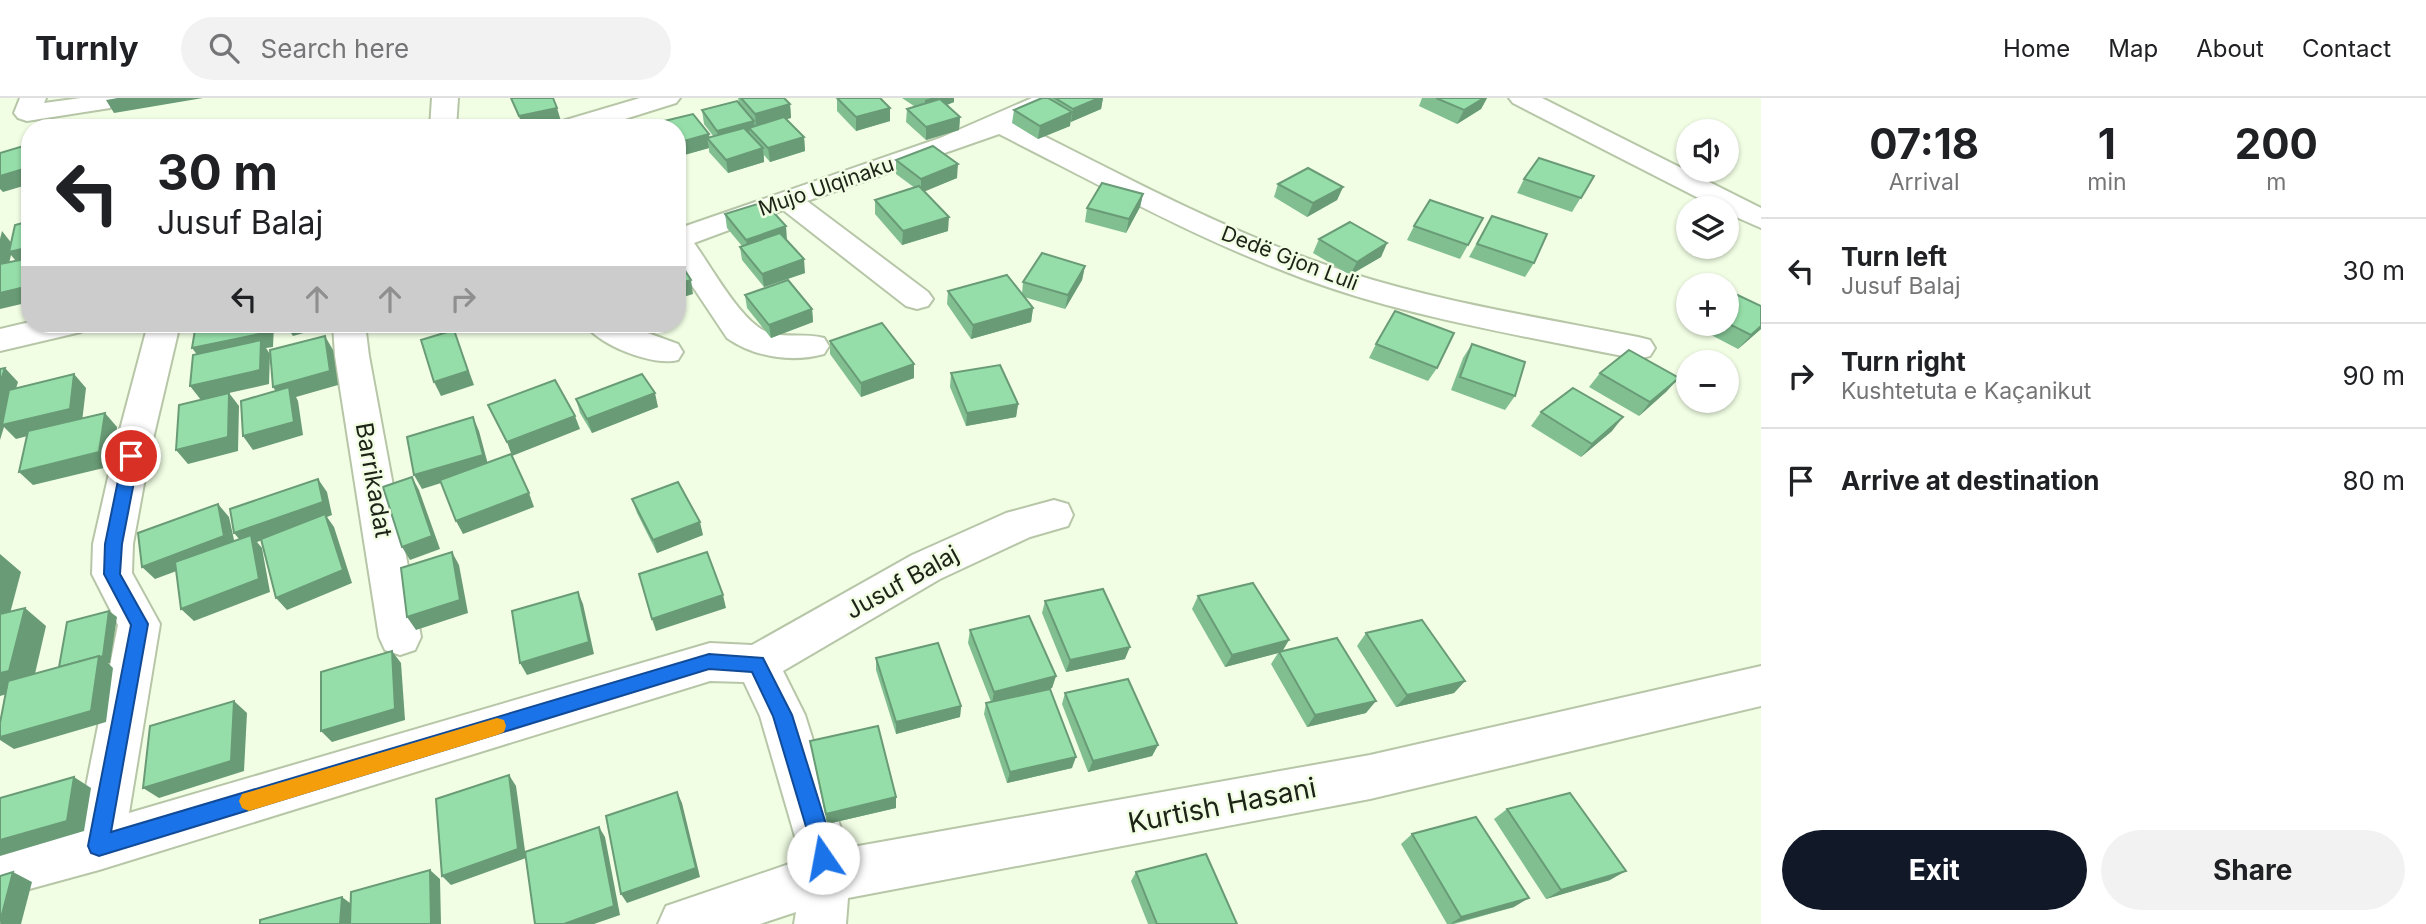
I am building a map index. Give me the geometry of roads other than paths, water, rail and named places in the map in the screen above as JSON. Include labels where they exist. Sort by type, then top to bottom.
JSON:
[{"type":"street","points":[[33,98],[27,113],[101,103],[103,98]]},
{"type":"street","points":[[598,119],[667,98]]},
{"type":"street","name":"Mujo Ulqinaku","points":[[686,236],[1001,125],[1051,98]]},
{"type":"street","points":[[1522,98],[1761,219]]},
{"type":"street","points":[[1561,98],[1676,154]]},
{"type":"street","name":"Dedë Gjon Luli","points":[[1001,125],[1171,210],[1314,271],[1433,306],[1638,348]]},
{"type":"street","points":[[1734,182],[1761,195]]},
{"type":"street","points":[[787,198],[836,239],[917,299]]},
{"type":"street","points":[[686,252],[739,330],[752,341],[772,346],[812,346]]},
{"type":"street","points":[[0,340],[31,333]]},
{"type":"street","points":[[99,846],[139,624],[112,574],[113,544],[131,456],[162,333]]},
{"type":"street","name":"Barrikadat","points":[[350,333],[400,637]]},
{"type":"street","points":[[614,333],[666,352]]},
{"type":"street","name":"Jusuf Balaj","points":[[757,664],[958,552],[1020,524],[1054,514]]},
{"type":"street","points":[[0,873],[99,846],[709,662],[757,664],[782,715],[821,840],[822,900]]},
{"type":"street","name":"Kurtish Hasani","points":[[684,924],[822,900],[1761,686]]}]
